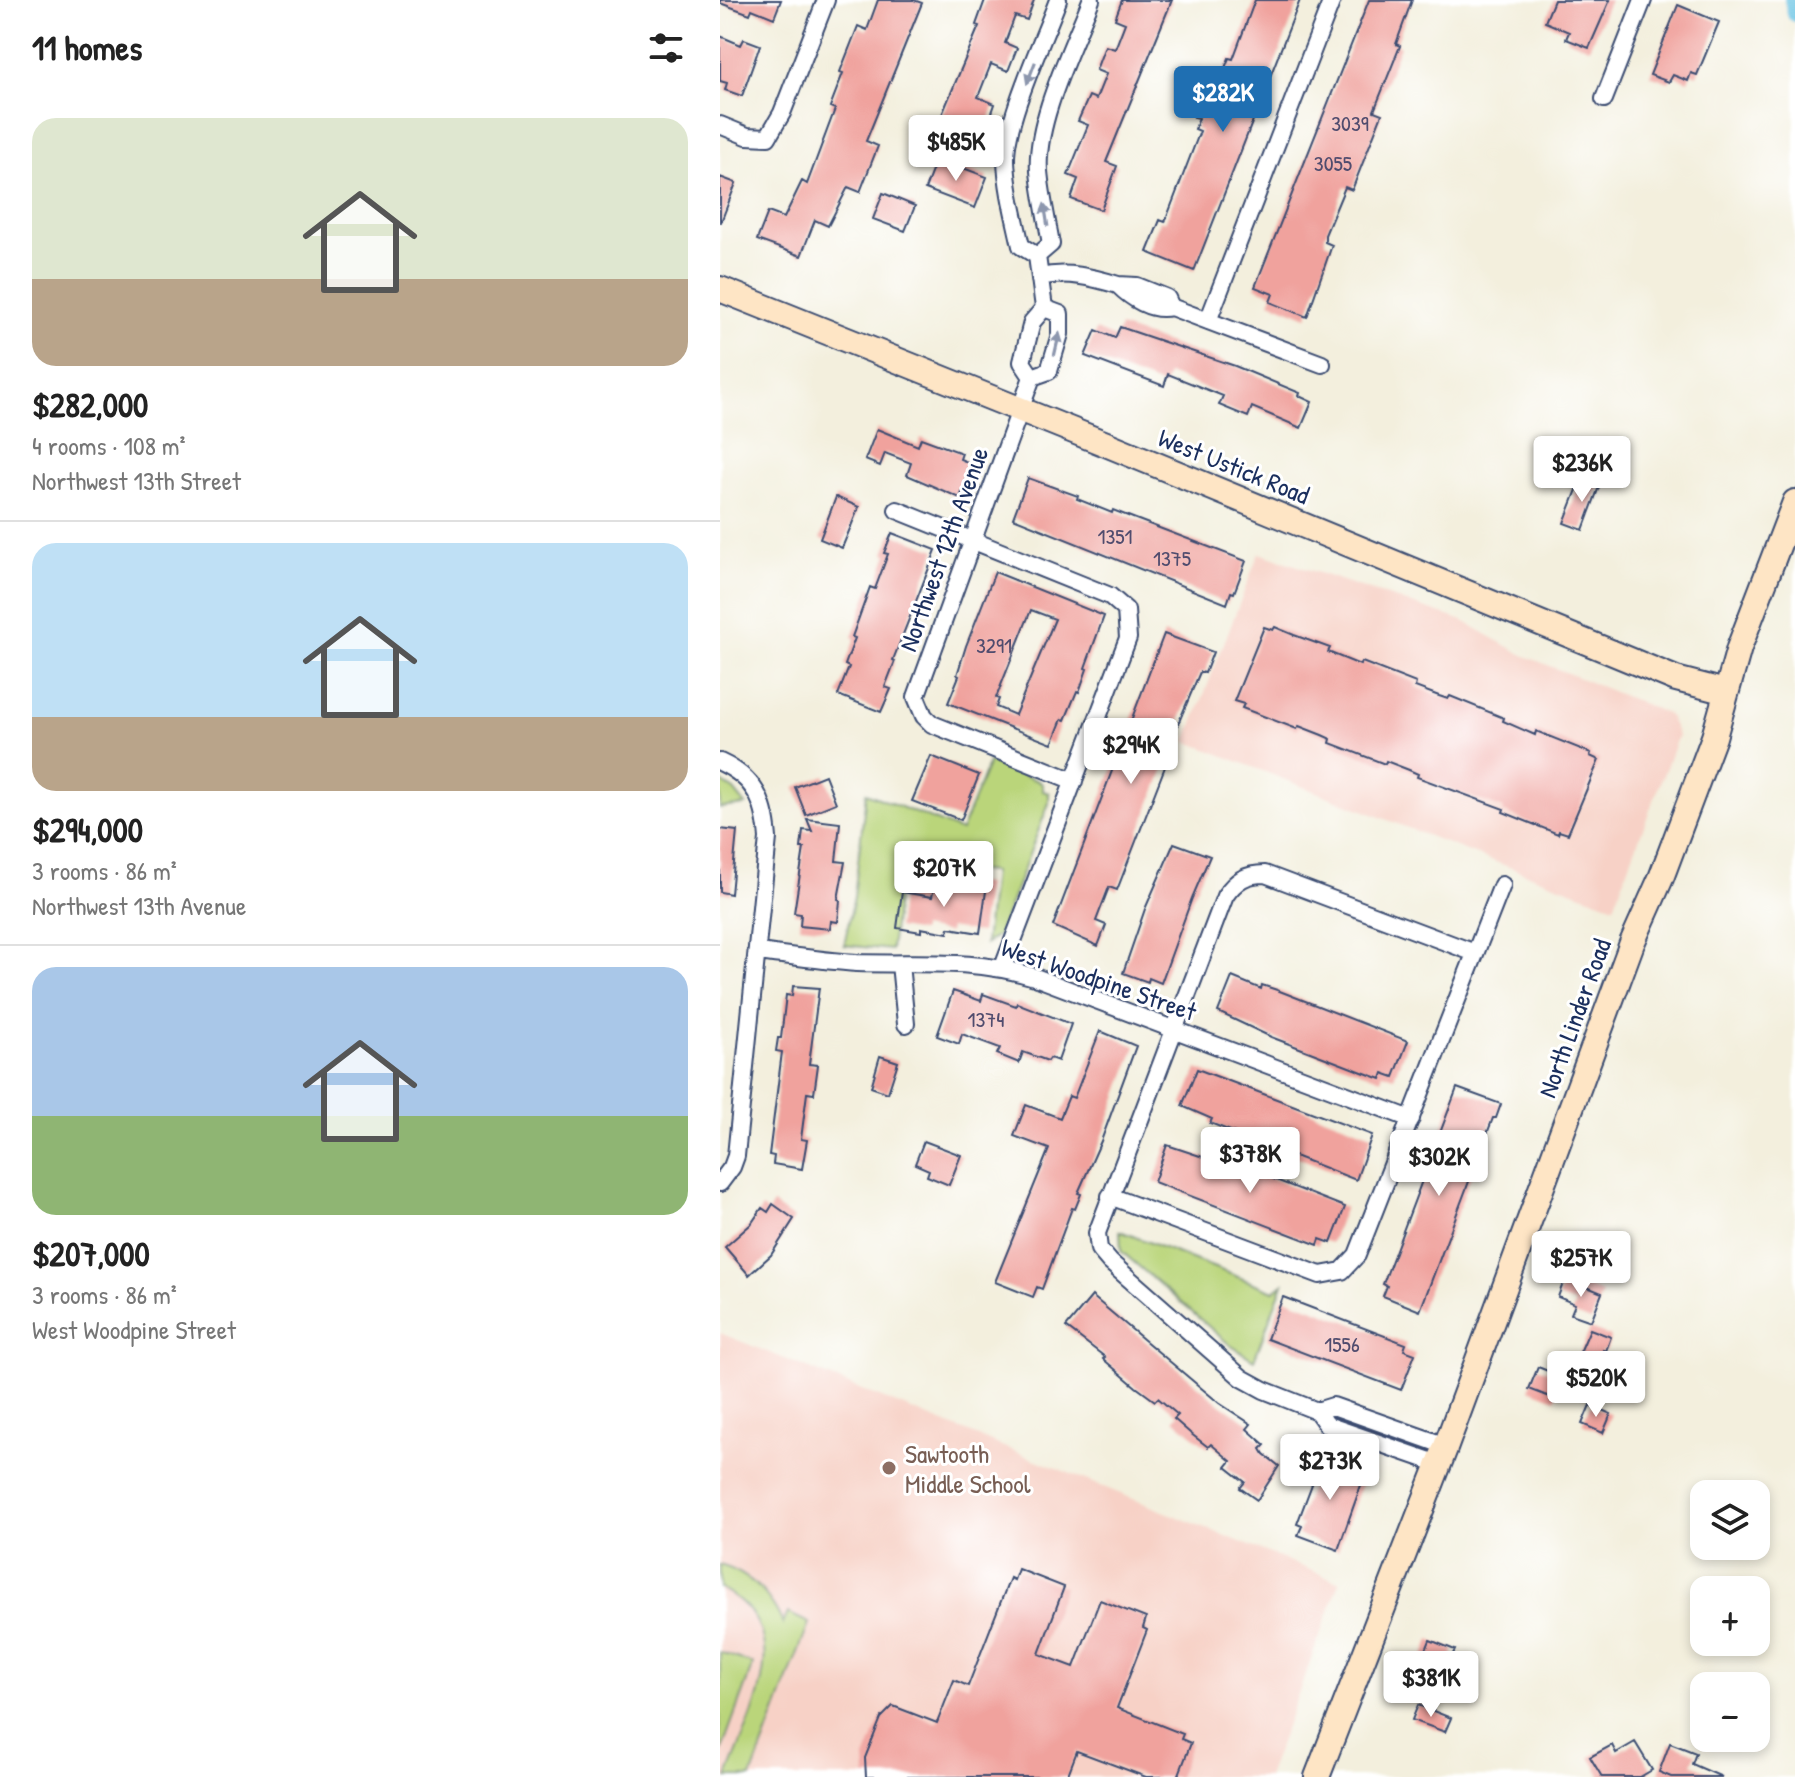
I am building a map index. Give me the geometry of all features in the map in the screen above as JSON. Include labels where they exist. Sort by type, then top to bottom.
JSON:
[{"type":"main road","name":"West Ustick Road","points":[[720,289],[1020,409],[1541,625],[1676,679],[1726,692]]},
{"type":"main road","name":"North Linder Road","points":[[1317,1777],[1442,1455],[1626,957],[1661,878],[1714,737],[1739,648],[1795,502]]},
{"type":"street","points":[[720,125],[747,136],[768,137],[782,113],[826,0]]},
{"type":"street","points":[[1044,308],[1060,314],[1060,334],[1049,371],[1032,377],[1022,362],[1032,322],[1044,308],[1037,256],[1021,246],[1010,198],[1006,158],[1011,127],[1058,0]]},
{"type":"street","points":[[1037,256],[1051,244],[1039,169],[1041,136],[1091,0]]},
{"type":"street","points":[[1208,321],[1332,0]]},
{"type":"street","points":[[1604,99],[1643,0]]},
{"type":"street","points":[[1040,277],[1056,274],[1091,276],[1118,285],[1137,286],[1167,298],[1171,307],[1322,364]]},
{"type":"street","name":"Northwest 12th Avenue","points":[[1032,377],[918,687],[919,706],[932,724],[1074,781]]},
{"type":"street","points":[[897,510],[1110,596],[1126,610],[1128,638],[1003,967]]},
{"type":"street","points":[[720,762],[744,777],[759,794],[766,815],[768,838],[736,1156],[720,1183]]},
{"type":"street","points":[[1442,1455],[1327,1425],[1317,1411],[1242,1378],[1110,1262],[1097,1244],[1097,1233],[1225,896],[1238,880],[1252,874],[1265,874],[1475,953]]},
{"type":"street","points":[[1110,1196],[1320,1275],[1342,1271],[1357,1255],[1502,885]]},
{"type":"street","name":"West Woodpine Street","points":[[758,952],[848,962],[960,962],[1003,967],[1411,1119]]},
{"type":"street","points":[[900,964],[906,1024]]},
{"type":"shaded area","points":[[1259,553],[1463,621],[1523,655],[1668,714],[1678,735],[1614,906],[1186,741]]},
{"type":"shaded area","name":"Sawtooth Middle School","points":[[720,1333],[1340,1582],[1267,1777],[720,1777]]},
{"type":"green space","points":[[989,762],[1038,781],[1043,785],[1043,791],[1049,793],[1049,803],[998,935],[985,944],[993,872],[901,865],[891,950],[844,945],[854,897],[866,793],[961,831]]},
{"type":"green space","points":[[720,781],[734,790],[746,805],[720,808]]},
{"type":"green space","points":[[1120,1231],[1274,1291],[1283,1284],[1254,1360],[1230,1345],[1121,1251]]},
{"type":"green space","points":[[720,1565],[741,1574],[758,1587],[783,1624],[788,1613],[809,1623],[751,1777],[727,1777],[757,1701],[763,1675],[764,1649],[759,1626],[745,1605],[720,1588]]},
{"type":"green space","points":[[720,1652],[753,1664],[720,1755]]},
{"type":"building","points":[[720,0],[781,0],[774,18],[752,9],[750,14],[720,3]]},
{"type":"building","points":[[878,0],[914,0],[922,3],[866,141],[878,146],[860,192],[848,187],[828,226],[815,220],[801,256],[757,240],[768,212],[784,218],[802,181],[807,184],[835,109],[830,107],[843,73],[840,72],[858,26],[867,30]]},
{"type":"building","points":[[985,0],[1034,0],[1027,20],[1015,16],[1005,43],[1017,48],[1008,71],[991,64],[978,97],[995,104],[988,124],[976,120],[968,141],[936,129],[979,26],[976,25]]},
{"type":"building","points":[[1122,0],[1172,0],[1106,162],[1117,166],[1101,210],[1071,199],[1078,179],[1068,175],[1088,125],[1078,121],[1089,96],[1096,99],[1106,74],[1096,70],[1105,46],[1115,49],[1125,23],[1115,19]]},
{"type":"building","points":[[1255,0],[1300,0],[1194,271],[1147,252],[1160,220],[1165,222],[1200,131],[1195,129],[1199,118],[1194,117],[1200,101],[1208,103],[1213,98],[1229,58],[1233,59]]},
{"type":"building","points":[[1369,0],[1412,0],[1396,44],[1400,46],[1374,111],[1382,114],[1352,190],[1345,187],[1325,235],[1325,242],[1332,245],[1307,317],[1270,302],[1273,294],[1255,287]]},
{"type":"building","points":[[1554,0],[1610,0],[1589,48],[1566,39],[1569,32],[1545,22]]},
{"type":"building","points":[[1678,5],[1719,22],[1697,75],[1691,73],[1688,81],[1673,75],[1669,82],[1650,75]]},
{"type":"building","points":[[720,36],[741,45],[744,39],[760,45],[742,96],[725,90],[727,83],[720,81]]},
{"type":"building","points":[[937,158],[987,177],[975,208],[925,189]]},
{"type":"building","points":[[720,177],[736,183],[721,222],[720,222]]},
{"type":"building","points":[[883,193],[915,206],[905,231],[873,219]]},
{"type":"building","points":[[1120,327],[1235,366],[1300,393],[1299,396],[1312,402],[1301,428],[1252,407],[1248,417],[1219,405],[1223,396],[1168,374],[1164,386],[1085,356],[1096,330],[1115,338]]},
{"type":"building","points":[[877,429],[918,446],[921,438],[962,453],[960,459],[972,464],[960,498],[907,475],[911,463],[885,453],[880,466],[865,460]]},
{"type":"building","points":[[1582,477],[1600,484],[1583,530],[1564,523]]},
{"type":"building","points":[[1028,478],[1078,496],[1077,499],[1112,513],[1113,510],[1246,561],[1234,593],[1231,592],[1227,604],[1013,518]]},
{"type":"building","points":[[836,497],[859,507],[842,548],[820,539]]},
{"type":"building","points":[[892,533],[936,550],[893,660],[885,687],[891,689],[881,712],[838,695],[849,667],[845,665],[855,638],[852,637],[870,587],[875,589]]},
{"type":"building","points":[[995,572],[1104,616],[1079,692],[1065,720],[1062,719],[1052,744],[948,703]],"holes":[[[1031,610],[1055,619],[1015,715],[996,707],[999,699],[996,698]]]},
{"type":"building","points":[[1264,627],[1273,630],[1275,627],[1330,648],[1328,652],[1360,665],[1362,662],[1416,683],[1415,687],[1448,699],[1450,696],[1504,718],[1503,721],[1535,735],[1536,731],[1591,753],[1590,756],[1599,760],[1568,834],[1559,831],[1558,834],[1503,812],[1504,809],[1417,777],[1418,774],[1409,770],[1330,743],[1331,739],[1299,726],[1297,729],[1242,708],[1244,704],[1234,701]]},
{"type":"building","points":[[1164,634],[1213,652],[1205,673],[1200,672],[1175,731],[1168,759],[1117,890],[1109,887],[1096,921],[1106,925],[1098,946],[1053,926]]},
{"type":"building","points":[[931,756],[979,775],[961,820],[912,801]]},
{"type":"building","points":[[825,775],[836,803],[806,815],[795,787]]},
{"type":"building","points":[[807,819],[840,823],[836,861],[845,862],[838,899],[838,922],[831,921],[830,929],[800,926],[801,914],[794,913],[804,848],[801,848],[803,830],[812,831]]},
{"type":"building","points":[[720,829],[737,831],[731,894],[720,892]]},
{"type":"building","points":[[1174,843],[1210,856],[1161,983],[1149,978],[1148,982],[1123,973],[1145,909]]},
{"type":"building","points":[[965,881],[987,884],[980,933],[949,928],[948,933],[897,928],[902,892],[932,897],[935,884],[964,889]]},
{"type":"building","points":[[1232,977],[1261,989],[1262,985],[1277,990],[1408,1041],[1394,1077],[1383,1073],[1381,1079],[1271,1037],[1218,1012]]},
{"type":"building","points":[[793,986],[819,988],[809,1064],[818,1065],[814,1094],[807,1093],[801,1139],[807,1140],[802,1169],[773,1164],[774,1156],[769,1155],[782,1052],[776,1051],[778,1038],[781,1038],[786,995],[792,996]]},
{"type":"building","points":[[953,991],[981,1001],[983,994],[1016,1006],[1017,1003],[1071,1024],[1058,1061],[1050,1058],[1048,1061],[1023,1052],[1019,1063],[997,1054],[1000,1048],[962,1034],[959,1044],[937,1036]]},
{"type":"building","points":[[1100,1031],[1136,1046],[1078,1193],[1081,1194],[1075,1209],[1072,1208],[1042,1289],[1037,1287],[1033,1297],[995,1282],[1049,1149],[1014,1136],[1026,1105],[1060,1118],[1069,1096],[1074,1098]]},
{"type":"building","points":[[880,1056],[898,1062],[888,1093],[871,1087]]},
{"type":"building","points":[[1197,1069],[1372,1135],[1356,1180],[1210,1123],[1212,1119],[1182,1106]]},
{"type":"building","points":[[1457,1088],[1501,1104],[1420,1311],[1383,1296],[1387,1286],[1383,1284]]},
{"type":"building","points":[[924,1141],[961,1155],[949,1185],[927,1176],[929,1170],[915,1164]]},
{"type":"building","points":[[1167,1145],[1212,1160],[1214,1156],[1345,1207],[1331,1243],[1320,1239],[1318,1245],[1154,1182]]},
{"type":"building","points":[[773,1204],[794,1219],[771,1255],[749,1275],[725,1247],[751,1224],[762,1208],[768,1212]]},
{"type":"building","points":[[1565,1278],[1602,1293],[1591,1321],[1571,1314],[1575,1304],[1558,1297]]},
{"type":"building","points":[[1092,1296],[1219,1403],[1251,1424],[1247,1429],[1265,1445],[1261,1449],[1264,1454],[1279,1466],[1257,1500],[1240,1488],[1245,1482],[1226,1467],[1231,1461],[1211,1444],[1208,1447],[1190,1433],[1174,1419],[1178,1415],[1158,1398],[1155,1401],[1136,1387],[1103,1359],[1105,1357],[1066,1327]]},
{"type":"building","points":[[1283,1297],[1406,1344],[1404,1350],[1415,1354],[1401,1390],[1267,1339]]},
{"type":"building","points":[[1590,1329],[1611,1337],[1589,1388],[1568,1380]]},
{"type":"building","points":[[1538,1367],[1563,1377],[1555,1399],[1529,1389]]},
{"type":"building","points":[[1590,1405],[1611,1414],[1603,1433],[1582,1424]]},
{"type":"building","points":[[1323,1455],[1366,1471],[1338,1550],[1298,1535],[1302,1526],[1297,1524]]},
{"type":"building","points":[[1018,1569],[1064,1587],[1039,1654],[1074,1667],[1100,1600],[1146,1618],[1143,1628],[1147,1630],[1117,1708],[1183,1734],[1181,1739],[1191,1743],[1178,1777],[1146,1777],[1077,1751],[1067,1777],[866,1777],[865,1758],[881,1718],[893,1706],[937,1723],[954,1680],[968,1686],[1010,1578],[1014,1580]]},
{"type":"building","points":[[1430,1640],[1455,1650],[1451,1658],[1462,1662],[1455,1681],[1443,1677],[1439,1687],[1420,1679],[1424,1670],[1419,1668]]},
{"type":"building","points":[[1418,1705],[1451,1718],[1445,1732],[1412,1720]]},
{"type":"building","points":[[1635,1742],[1652,1770],[1640,1777],[1602,1777],[1590,1757],[1612,1745],[1616,1753]]},
{"type":"building","points":[[1670,1743],[1696,1753],[1692,1764],[1722,1777],[1671,1777],[1659,1772]]},
{"type":"waterway","points":[[1792,0],[1795,14]]},
{"type":"place","name":"Sawtooth Middle School","points":[[889,1468]]}]
